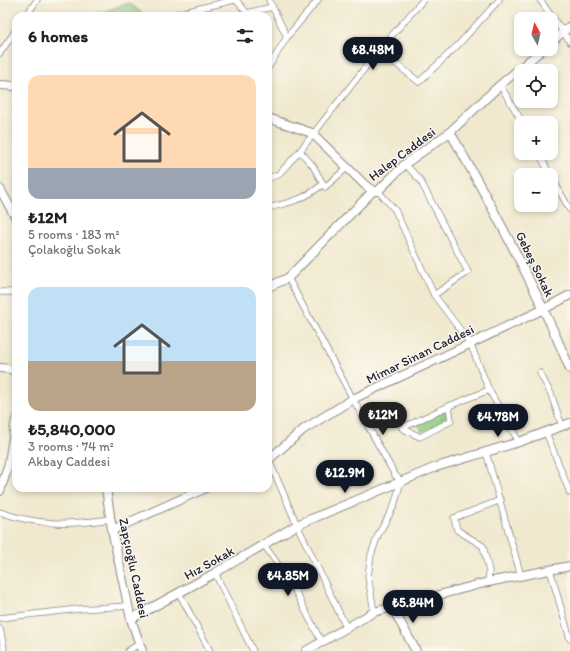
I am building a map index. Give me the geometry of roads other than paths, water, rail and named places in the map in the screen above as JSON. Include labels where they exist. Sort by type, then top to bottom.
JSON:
[{"type":"street","points":[[29,12],[37,0]]},
{"type":"street","points":[[185,12],[235,0],[246,12]]},
{"type":"street","points":[[269,0],[287,36]]},
{"type":"street","points":[[272,61],[287,36],[318,0]]},
{"type":"street","points":[[272,177],[278,175],[300,151],[312,133],[379,50],[408,19],[423,0]]},
{"type":"street","points":[[379,50],[419,82],[458,45],[499,0]]},
{"type":"street","points":[[540,0],[570,42]]},
{"type":"street","points":[[251,12],[272,7]]},
{"type":"street","points":[[558,36],[570,26]]},
{"type":"street","points":[[0,53],[12,37]]},
{"type":"street","name":"Halep Caddesi","points":[[272,119],[312,133],[376,191],[406,164],[450,132],[500,85],[535,56]]},
{"type":"street","points":[[0,85],[12,86]]},
{"type":"street","points":[[500,85],[519,116]]},
{"type":"street","name":"Gebeş Sokak","points":[[450,132],[490,201],[569,363]]},
{"type":"street","points":[[300,151],[312,166],[325,187],[348,167]]},
{"type":"street","points":[[406,164],[420,180],[468,272],[434,295]]},
{"type":"street","points":[[272,207],[308,196],[323,184]]},
{"type":"street","points":[[0,189],[12,211]]},
{"type":"street","points":[[558,189],[570,210]]},
{"type":"street","points":[[272,285],[288,278],[376,191],[395,210],[434,295],[470,343],[489,390],[519,442]]},
{"type":"street","points":[[0,197],[12,217]]},
{"type":"street","points":[[288,278],[395,475],[401,481],[394,506],[378,535],[371,555],[368,576],[374,612]]},
{"type":"street","points":[[0,292],[12,292]]},
{"type":"street","name":"Mimar Sinan Caddesi","points":[[272,456],[304,429],[353,399],[544,309],[570,295]]},
{"type":"street","points":[[0,368],[12,370]]},
{"type":"street","points":[[540,373],[551,394],[562,426]]},
{"type":"street","points":[[449,406],[452,421],[420,437],[402,428],[449,406],[489,390]]},
{"type":"street","name":"Hız Sokak","points":[[131,619],[216,573],[297,525],[436,467],[519,442],[570,423]]},
{"type":"street","points":[[546,432],[570,492]]},
{"type":"street","points":[[1,485],[9,463],[12,444]]},
{"type":"street","points":[[484,452],[500,500],[521,576]]},
{"type":"street","points":[[272,468],[297,525],[347,629]]},
{"type":"street","name":"Zapçıoğlu Caddesi","points":[[107,492],[112,530],[131,619],[141,648]]},
{"type":"street","points":[[112,530],[197,492]]},
{"type":"street","points":[[488,582],[489,570],[483,546],[457,530],[454,518],[500,500]]},
{"type":"street","points":[[0,512],[23,520],[56,524],[86,523],[111,519]]},
{"type":"street","points":[[264,545],[290,581],[322,643]]},
{"type":"street","points":[[306,651],[347,629],[374,612],[488,582],[570,566]]},
{"type":"street","points":[[550,570],[570,639]]},
{"type":"street","points":[[216,573],[253,651]]},
{"type":"street","points":[[179,593],[210,651]]},
{"type":"street","points":[[0,618],[79,609],[129,606]]},
{"type":"street","points":[[392,607],[416,651]]},
{"type":"street","points":[[0,629],[4,648],[3,651]]},
{"type":"street","points":[[128,651],[141,648]]}]
